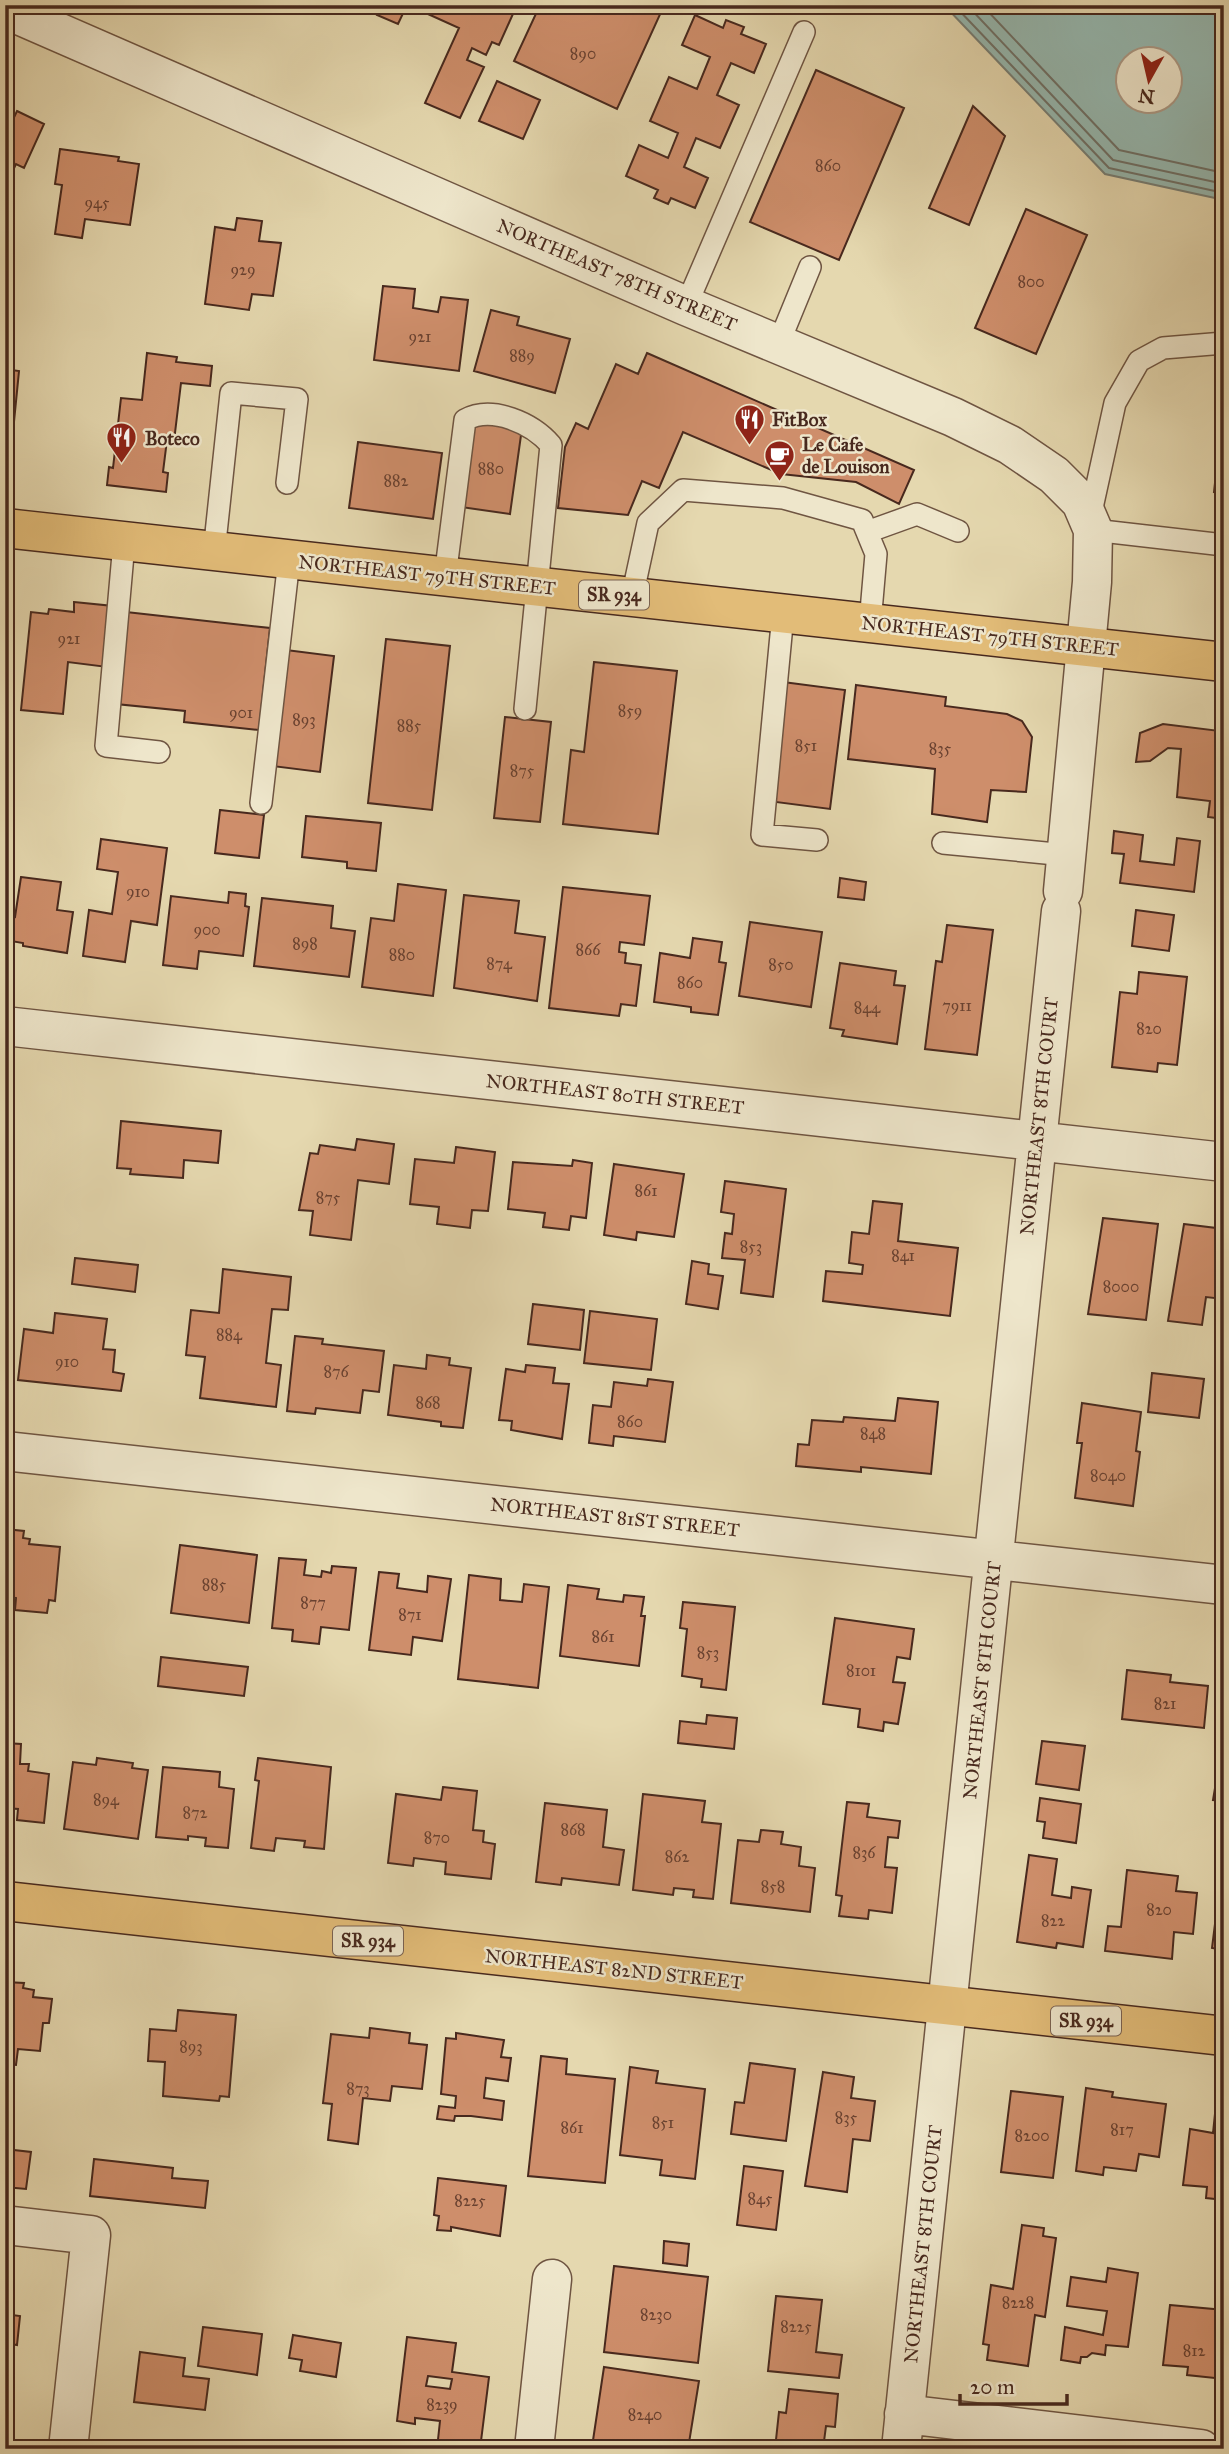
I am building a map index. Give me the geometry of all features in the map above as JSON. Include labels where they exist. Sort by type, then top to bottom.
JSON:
[{"type":"main road","name":"NORTHEAST 79TH STREET","points":[[5,528],[1224,662]]},
{"type":"main road","name":"NORTHEAST 82ND STREET","points":[[5,1901],[1224,2036]]},
{"type":"street","name":"NORTHEAST 78TH STREET","points":[[5,9],[686,306],[953,417],[1010,445],[1071,490],[1091,523]]},
{"type":"street","points":[[1086,646],[1091,523]]},
{"type":"street","name":"NORTHEAST 8TH COURT","points":[[903,2431],[995,1559],[1086,646]]},
{"type":"street","name":"NORTHEAST 80TH STREET","points":[[5,1026],[1224,1162]]},
{"type":"street","name":"NORTHEAST 81ST STREET","points":[[5,1451],[1224,1584]]},
{"type":"street","points":[[5,2225],[91,2235],[68,2449]]},
{"type":"street","points":[[534,2449],[552,2279]]},
{"type":"street","points":[[903,2431],[1202,2449]]},
{"type":"lane","points":[[686,306],[804,32]]},
{"type":"lane","points":[[778,345],[810,267]]},
{"type":"lane","points":[[1224,343],[1163,348],[1139,361],[1115,403],[1091,523],[1224,545]]},
{"type":"lane","points":[[214,552],[231,393],[297,399],[287,483]]},
{"type":"lane","points":[[446,577],[465,420],[474,415],[496,415],[537,429],[551,445],[525,709]]},
{"type":"lane","points":[[632,597],[648,523],[683,490],[783,498],[862,520],[876,554],[870,623]]},
{"type":"lane","points":[[867,532],[917,514],[958,531]]},
{"type":"lane","points":[[124,542],[106,746],[159,752]]},
{"type":"lane","points":[[261,803],[289,560]]},
{"type":"lane","points":[[783,614],[762,835],[817,841]]},
{"type":"lane","points":[[943,843],[1063,886]]},
{"type":"water","points":[[944,5],[1217,5],[1224,10],[1224,200],[1105,174]]},
{"type":"building","points":[[382,5],[407,5],[398,24],[377,15]]},
{"type":"building","points":[[408,5],[517,5],[499,45],[492,42],[486,55],[472,48],[467,60],[484,67],[460,118],[425,103],[459,28]]},
{"type":"building","points":[[540,5],[652,5],[662,10],[617,109],[514,61]]},
{"type":"building","points":[[695,15],[723,28],[726,20],[744,27],[741,34],[766,44],[754,73],[731,63],[717,95],[739,105],[720,148],[696,138],[684,167],[708,178],[695,208],[671,198],[668,204],[654,198],[658,190],[626,176],[639,145],[668,158],[678,133],[650,121],[669,77],[697,89],[710,57],[682,45]]},
{"type":"building","points":[[816,70],[904,108],[839,260],[750,222]]},
{"type":"building","points":[[497,81],[540,100],[523,139],[479,121]]},
{"type":"building","points":[[973,106],[1005,136],[969,225],[929,208]]},
{"type":"building","points":[[17,111],[44,124],[24,168],[16,164],[5,187],[5,127],[9,128]]},
{"type":"building","points":[[60,149],[119,157],[118,161],[139,164],[130,225],[85,219],[82,238],[55,234],[62,185],[55,184]]},
{"type":"building","points":[[1026,209],[1087,235],[1036,354],[975,328]]},
{"type":"building","points":[[237,218],[262,221],[259,241],[281,243],[273,296],[252,294],[249,310],[205,304],[215,227],[235,230]]},
{"type":"building","points":[[383,286],[415,289],[413,308],[438,312],[441,297],[468,300],[459,371],[374,360]]},
{"type":"building","points":[[491,310],[519,317],[517,325],[570,339],[555,393],[474,371]]},
{"type":"building","points":[[147,353],[177,357],[176,362],[212,366],[210,386],[181,383],[174,441],[167,440],[163,472],[168,473],[166,492],[107,485],[109,467],[113,468],[121,398],[142,400]]},
{"type":"building","points":[[647,353],[914,470],[899,504],[856,482],[781,474],[683,432],[659,488],[642,481],[628,515],[558,508],[565,447],[576,423],[588,429],[616,364],[638,374]]},
{"type":"building","points":[[5,369],[19,371],[11,452],[5,451]]},
{"type":"building","points":[[473,422],[522,428],[510,514],[461,507]]},
{"type":"building","points":[[1220,437],[1224,438],[1224,493],[1214,492]]},
{"type":"building","points":[[358,442],[442,453],[433,519],[349,508]]},
{"type":"building","points":[[74,602],[113,606],[107,667],[68,662],[63,714],[21,710],[31,612],[48,614],[49,609],[74,612]]},
{"type":"building","points":[[126,612],[270,628],[259,730],[184,722],[185,711],[116,704]]},
{"type":"building","points":[[386,639],[450,646],[432,810],[368,803]]},
{"type":"building","points":[[286,650],[334,656],[320,772],[272,766]]},
{"type":"building","points":[[594,662],[677,671],[658,834],[563,824],[571,750],[584,752]]},
{"type":"building","points":[[783,682],[845,690],[830,809],[768,801]]},
{"type":"building","points":[[856,685],[946,697],[945,706],[1007,714],[1022,721],[1032,737],[1026,792],[991,790],[987,822],[932,814],[935,769],[848,759]]},
{"type":"building","points":[[505,717],[551,722],[540,822],[494,818]]},
{"type":"building","points":[[1220,720],[1224,721],[1224,819],[1208,817],[1210,801],[1177,797],[1181,749],[1168,748],[1150,761],[1136,762],[1140,733],[1163,724],[1219,731]]},
{"type":"building","points":[[220,810],[264,815],[259,858],[215,853]]},
{"type":"building","points":[[306,816],[381,823],[376,871],[347,868],[347,862],[302,857]]},
{"type":"building","points":[[1114,831],[1143,835],[1140,861],[1174,865],[1177,838],[1200,841],[1194,892],[1120,883],[1124,854],[1112,853]]},
{"type":"building","points":[[101,839],[167,848],[157,925],[131,921],[125,962],[83,956],[89,910],[112,914],[118,872],[97,869]]},
{"type":"building","points":[[21,877],[61,882],[57,910],[73,912],[67,953],[23,946],[23,943],[5,940],[5,915],[15,917]]},
{"type":"building","points":[[840,878],[866,882],[864,900],[838,897]]},
{"type":"building","points":[[398,884],[446,890],[433,996],[362,987],[371,918],[394,921]]},
{"type":"building","points":[[563,887],[650,896],[644,945],[620,942],[619,952],[626,953],[625,963],[641,965],[636,1006],[621,1004],[619,1016],[549,1008]]},
{"type":"building","points":[[229,892],[246,894],[245,906],[249,907],[243,956],[199,951],[197,969],[163,965],[171,896],[228,903]]},
{"type":"building","points":[[464,895],[519,901],[515,933],[545,937],[537,1001],[454,988]]},
{"type":"building","points":[[262,898],[333,906],[331,928],[355,931],[349,977],[254,966]]},
{"type":"building","points":[[1136,910],[1174,915],[1169,951],[1132,946]]},
{"type":"building","points":[[750,922],[822,932],[811,1007],[739,996]]},
{"type":"building","points":[[947,925],[993,930],[977,1055],[925,1049],[936,961],[942,962]]},
{"type":"building","points":[[693,938],[722,942],[719,962],[726,963],[718,1015],[691,1012],[691,1007],[654,1002],[660,953],[690,958]]},
{"type":"building","points":[[840,963],[896,971],[894,985],[905,986],[897,1044],[842,1036],[844,1030],[830,1028]]},
{"type":"building","points":[[1139,972],[1187,977],[1177,1065],[1158,1063],[1157,1072],[1112,1067],[1120,992],[1137,994]]},
{"type":"building","points":[[121,1121],[221,1131],[218,1163],[184,1160],[183,1178],[130,1174],[131,1169],[117,1168]]},
{"type":"building","points":[[357,1139],[394,1144],[389,1184],[358,1180],[351,1240],[310,1235],[313,1211],[299,1210],[310,1153],[318,1154],[320,1145],[355,1150]]},
{"type":"building","points":[[456,1147],[495,1152],[488,1211],[472,1210],[470,1228],[437,1224],[439,1207],[410,1204],[415,1159],[454,1163]]},
{"type":"building","points":[[573,1160],[592,1163],[586,1218],[571,1216],[569,1230],[543,1227],[545,1213],[508,1209],[513,1162],[572,1166]]},
{"type":"building","points":[[614,1164],[684,1174],[674,1237],[637,1232],[636,1240],[604,1235]]},
{"type":"building","points":[[725,1181],[786,1189],[773,1297],[741,1293],[745,1260],[722,1258],[725,1233],[732,1234],[734,1214],[721,1212]]},
{"type":"building","points":[[873,1201],[902,1204],[898,1241],[958,1248],[950,1316],[823,1301],[826,1271],[862,1274],[863,1265],[849,1263],[852,1232],[869,1234]]},
{"type":"building","points":[[1103,1218],[1158,1224],[1146,1320],[1088,1314]]},
{"type":"building","points":[[1184,1224],[1224,1229],[1223,1299],[1206,1297],[1202,1325],[1168,1321]]},
{"type":"building","points":[[75,1258],[138,1265],[135,1292],[72,1284]]},
{"type":"building","points":[[692,1261],[709,1264],[708,1274],[723,1276],[718,1309],[686,1304]]},
{"type":"building","points":[[223,1269],[291,1277],[288,1310],[272,1309],[266,1363],[281,1365],[276,1407],[200,1398],[205,1357],[186,1355],[191,1310],[219,1313]]},
{"type":"building","points":[[533,1304],[584,1310],[580,1350],[528,1344]]},
{"type":"building","points":[[590,1311],[657,1319],[651,1370],[584,1363]]},
{"type":"building","points":[[55,1313],[107,1319],[103,1349],[115,1350],[113,1372],[124,1374],[121,1391],[18,1380],[24,1329],[53,1333]]},
{"type":"building","points":[[295,1336],[323,1339],[322,1344],[384,1351],[379,1392],[363,1390],[360,1413],[316,1408],[315,1414],[287,1411]]},
{"type":"building","points":[[427,1355],[450,1358],[449,1365],[471,1368],[463,1428],[441,1426],[441,1422],[388,1415],[394,1365],[426,1369]]},
{"type":"building","points":[[526,1365],[555,1368],[553,1383],[569,1384],[562,1439],[511,1430],[512,1421],[499,1420],[506,1369],[525,1372]]},
{"type":"building","points":[[1152,1373],[1204,1379],[1199,1418],[1148,1412]]},
{"type":"building","points":[[648,1379],[673,1382],[665,1442],[614,1436],[613,1446],[589,1443],[593,1405],[611,1407],[614,1382],[647,1386]]},
{"type":"building","points":[[898,1398],[938,1402],[931,1474],[861,1467],[861,1472],[796,1466],[798,1444],[809,1445],[812,1420],[843,1422],[844,1417],[895,1421]]},
{"type":"building","points":[[1082,1403],[1141,1412],[1136,1451],[1140,1452],[1133,1506],[1075,1498],[1082,1443],[1077,1443]]},
{"type":"building","points":[[5,1529],[24,1531],[23,1538],[30,1539],[29,1544],[60,1547],[55,1601],[49,1600],[47,1613],[15,1610],[16,1598],[5,1596]]},
{"type":"building","points":[[180,1545],[257,1555],[249,1623],[171,1613]]},
{"type":"building","points":[[279,1558],[306,1560],[304,1575],[321,1577],[322,1571],[331,1573],[332,1566],[356,1568],[349,1630],[321,1627],[319,1644],[292,1641],[293,1630],[272,1628]]},
{"type":"building","points":[[379,1572],[399,1574],[397,1588],[427,1592],[428,1576],[451,1579],[442,1641],[413,1637],[411,1655],[369,1650]]},
{"type":"building","points":[[469,1575],[501,1579],[500,1600],[522,1602],[524,1584],[549,1587],[538,1688],[458,1679]]},
{"type":"building","points":[[568,1585],[599,1589],[597,1599],[623,1602],[624,1595],[644,1597],[641,1616],[645,1616],[639,1666],[560,1656]]},
{"type":"building","points":[[683,1602],[735,1607],[726,1690],[701,1687],[702,1679],[682,1676],[687,1629],[680,1628]]},
{"type":"building","points":[[835,1618],[914,1629],[910,1659],[897,1657],[893,1682],[905,1683],[898,1724],[884,1722],[883,1731],[858,1727],[860,1709],[823,1704]]},
{"type":"building","points":[[161,1657],[248,1667],[244,1696],[158,1686]]},
{"type":"building","points":[[1127,1670],[1171,1675],[1170,1682],[1208,1686],[1204,1728],[1122,1719]]},
{"type":"building","points":[[707,1715],[737,1718],[734,1749],[678,1743],[680,1721],[706,1724]]},
{"type":"building","points":[[1042,1741],[1085,1746],[1079,1790],[1036,1784]]},
{"type":"building","points":[[5,1743],[21,1744],[20,1764],[29,1764],[28,1771],[49,1774],[44,1823],[17,1820],[18,1809],[5,1808]]},
{"type":"building","points":[[97,1758],[133,1763],[132,1768],[148,1770],[138,1839],[64,1829],[73,1762],[96,1765]]},
{"type":"building","points":[[258,1758],[331,1767],[324,1849],[304,1847],[305,1841],[276,1838],[274,1851],[251,1848],[259,1781],[255,1780]]},
{"type":"building","points":[[163,1767],[220,1772],[219,1787],[234,1789],[228,1848],[205,1846],[206,1838],[188,1836],[188,1840],[156,1837]]},
{"type":"building","points":[[1216,1782],[1224,1783],[1224,1801],[1213,1800]]},
{"type":"building","points":[[443,1787],[477,1791],[473,1830],[484,1831],[483,1842],[495,1844],[491,1879],[445,1874],[446,1862],[414,1858],[413,1866],[388,1863],[396,1794],[441,1800]]},
{"type":"building","points":[[643,1794],[705,1801],[702,1822],[721,1824],[713,1899],[693,1897],[694,1890],[674,1888],[673,1895],[633,1890]]},
{"type":"building","points":[[1040,1798],[1081,1804],[1076,1843],[1043,1838],[1045,1822],[1037,1821]]},
{"type":"building","points":[[847,1802],[869,1804],[867,1817],[900,1821],[898,1838],[888,1837],[885,1867],[897,1868],[892,1913],[869,1910],[868,1919],[839,1916],[842,1896],[836,1895]]},
{"type":"building","points":[[545,1803],[607,1810],[603,1847],[624,1850],[619,1885],[562,1878],[561,1885],[536,1882]]},
{"type":"building","points":[[761,1830],[783,1832],[781,1844],[801,1847],[799,1866],[815,1868],[810,1912],[731,1903],[738,1840],[759,1842]]},
{"type":"building","points":[[1029,1855],[1057,1859],[1052,1895],[1071,1898],[1072,1887],[1091,1890],[1083,1947],[1057,1943],[1056,1948],[1017,1942]]},
{"type":"building","points":[[1127,1870],[1178,1876],[1176,1891],[1197,1893],[1193,1934],[1174,1932],[1172,1959],[1105,1951],[1108,1926],[1121,1927]]},
{"type":"building","points":[[1221,1876],[1224,1876],[1224,1950],[1212,1948]]},
{"type":"building","points":[[5,1982],[24,1983],[23,1988],[34,1990],[33,1997],[52,1999],[49,2023],[43,2023],[40,2051],[18,2049],[16,2065],[5,2064]]},
{"type":"building","points":[[178,2010],[236,2015],[229,2097],[220,2096],[219,2101],[163,2096],[165,2062],[148,2061],[150,2029],[176,2031]]},
{"type":"building","points":[[370,2028],[410,2033],[409,2043],[427,2045],[422,2089],[392,2086],[390,2101],[363,2098],[358,2144],[328,2140],[332,2104],[323,2103],[331,2034],[369,2038]]},
{"type":"building","points":[[456,2033],[504,2040],[501,2057],[511,2058],[508,2081],[486,2078],[484,2098],[504,2101],[502,2120],[471,2116],[455,2116],[454,2121],[437,2119],[439,2106],[455,2108],[456,2096],[441,2094],[446,2038],[456,2039]]},
{"type":"building","points":[[541,2056],[567,2059],[566,2074],[615,2079],[605,2183],[528,2176]]},
{"type":"building","points":[[750,2063],[795,2069],[786,2141],[731,2134],[735,2102],[744,2103]]},
{"type":"building","points":[[630,2067],[658,2071],[656,2083],[705,2089],[695,2179],[660,2175],[662,2160],[620,2155]]},
{"type":"building","points":[[823,2072],[854,2077],[851,2098],[875,2101],[870,2141],[853,2139],[847,2192],[805,2186]]},
{"type":"building","points":[[1086,2088],[1113,2092],[1112,2097],[1166,2104],[1159,2157],[1139,2154],[1136,2171],[1104,2167],[1103,2175],[1076,2171]]},
{"type":"building","points":[[1011,2091],[1063,2097],[1053,2178],[1001,2172]]},
{"type":"building","points":[[1216,2104],[1224,2105],[1224,2200],[1206,2198],[1207,2187],[1183,2185],[1190,2129],[1213,2133]]},
{"type":"building","points":[[5,2149],[31,2152],[26,2189],[5,2187]]},
{"type":"building","points":[[94,2159],[173,2168],[172,2178],[208,2181],[205,2208],[90,2196]]},
{"type":"building","points":[[744,2166],[783,2171],[776,2230],[737,2225]]},
{"type":"building","points":[[438,2178],[506,2186],[500,2236],[451,2227],[451,2231],[437,2230],[439,2216],[434,2215]]},
{"type":"building","points":[[1022,2225],[1044,2228],[1043,2236],[1056,2238],[1045,2317],[1035,2315],[1028,2366],[987,2360],[989,2345],[983,2344],[991,2285],[1013,2289]]},
{"type":"building","points":[[664,2241],[689,2244],[687,2266],[663,2263]]},
{"type":"building","points":[[614,2266],[708,2277],[698,2363],[604,2352]]},
{"type":"building","points":[[1108,2268],[1138,2273],[1128,2347],[1106,2345],[1105,2355],[1092,2353],[1081,2357],[1080,2363],[1061,2360],[1065,2327],[1103,2335],[1107,2311],[1067,2306],[1071,2277],[1106,2282]]},
{"type":"building","points":[[776,2296],[822,2300],[816,2352],[842,2355],[839,2378],[768,2371]]},
{"type":"building","points":[[1170,2305],[1224,2310],[1224,2379],[1187,2375],[1188,2367],[1163,2365]]},
{"type":"building","points":[[5,2314],[20,2316],[17,2345],[5,2343]]},
{"type":"building","points":[[203,2327],[262,2334],[257,2375],[198,2366]]},
{"type":"building","points":[[293,2335],[341,2343],[336,2377],[300,2371],[302,2360],[289,2358]]},
{"type":"building","points":[[407,2337],[456,2343],[452,2372],[489,2377],[480,2449],[437,2449],[440,2421],[415,2418],[415,2424],[397,2421]],"holes":[[[428,2376],[452,2379],[450,2389],[426,2386]]]},
{"type":"building","points":[[140,2352],[185,2358],[183,2376],[209,2379],[205,2410],[134,2402]]},
{"type":"building","points":[[604,2367],[699,2381],[688,2449],[592,2447]]},
{"type":"building","points":[[789,2389],[838,2394],[835,2427],[826,2426],[823,2449],[775,2449],[779,2412],[786,2413]]},
{"type":"place","name":"FitBox","points":[[749,446]]},
{"type":"place","name":"Boteco","points":[[122,465]]},
{"type":"place","name":"Le Cafe de Louison","points":[[779,482]]}]
